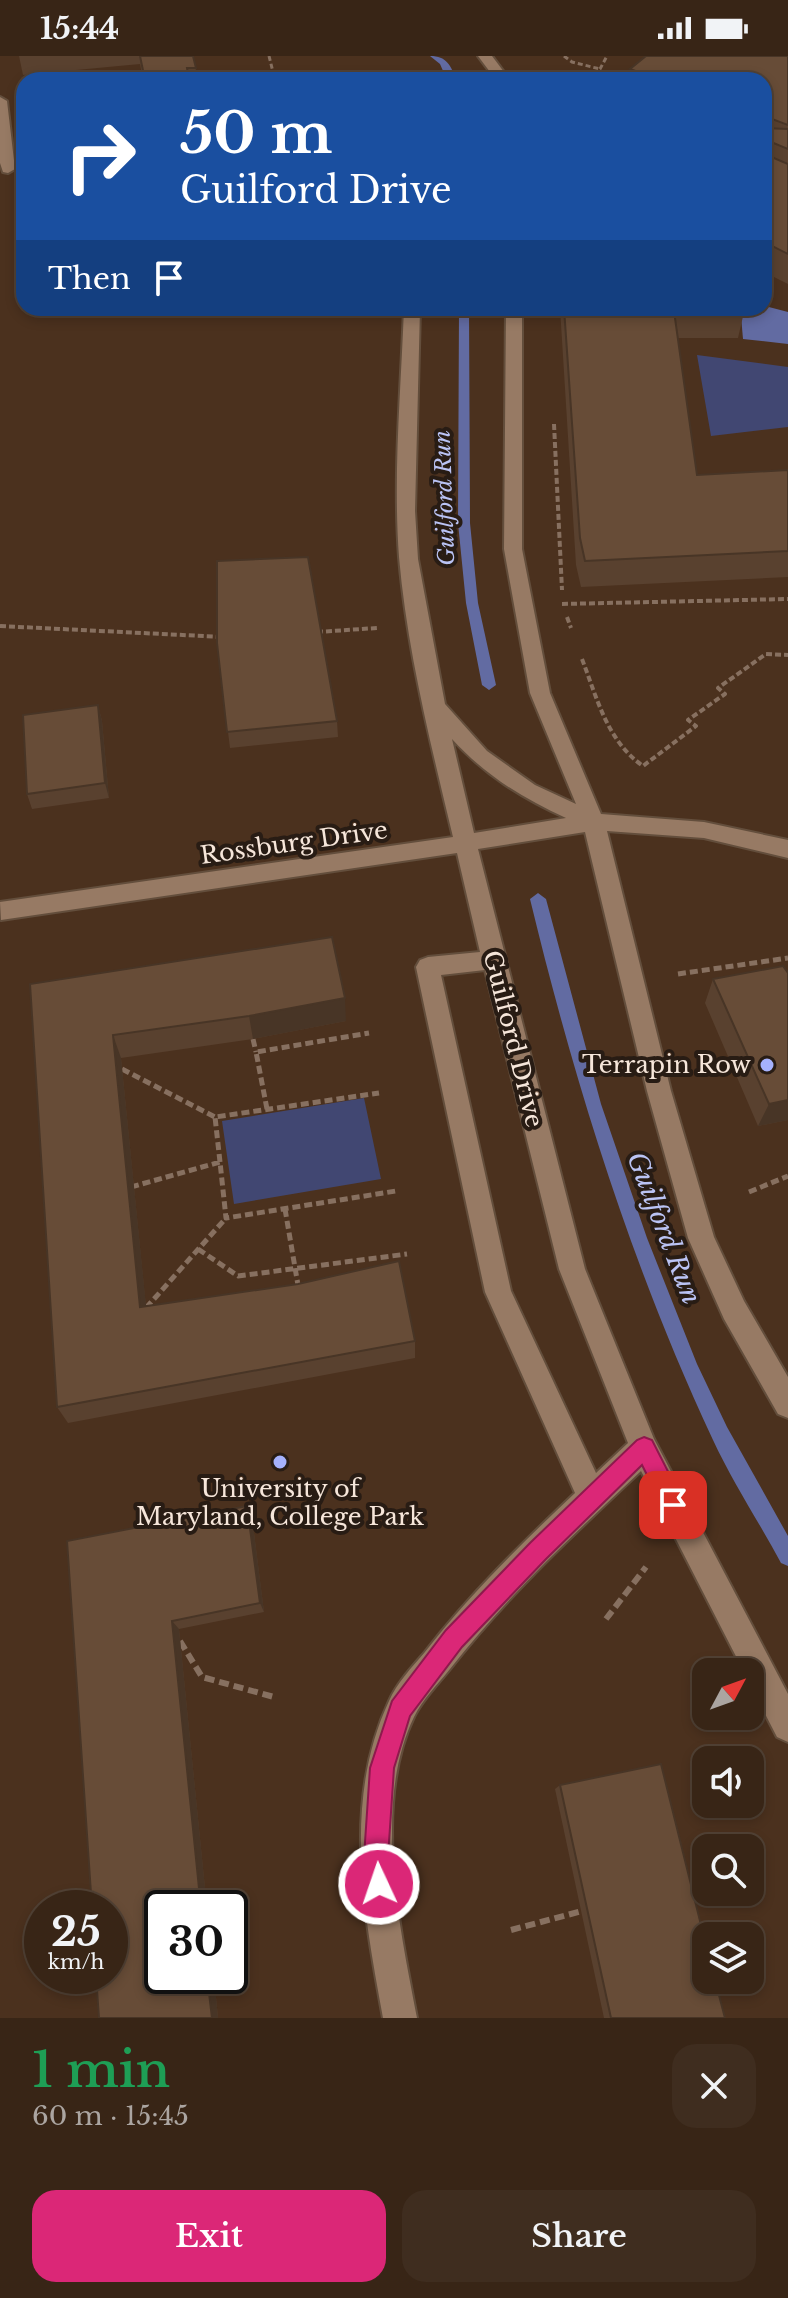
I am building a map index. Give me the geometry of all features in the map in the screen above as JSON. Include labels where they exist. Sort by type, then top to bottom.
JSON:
[{"type":"street","points":[[0,101],[4,169]]},
{"type":"street","name":"Guilford Drive","points":[[412,316],[406,511],[409,559],[433,704],[572,1269],[644,1448],[788,1726]]},
{"type":"street","points":[[514,316],[513,549],[540,693],[594,822],[659,1091],[701,1238],[734,1310],[788,1404]]},
{"type":"street","points":[[433,704],[480,756],[516,784],[594,822],[704,830],[788,849]]},
{"type":"street","name":"Rossburg Drive","points":[[1,911],[465,844],[594,822]]},
{"type":"street","points":[[494,960],[428,967],[498,1292],[592,1497]]},
{"type":"street","points":[[400,2018],[385,1936],[376,1857],[382,1768],[400,1709],[454,1638],[644,1448]]},
{"type":"path","points":[[564,56],[572,62],[600,69]]},
{"type":"path","points":[[597,72],[605,56]]},
{"type":"path","points":[[553,417],[562,605],[788,599]]},
{"type":"path","points":[[0,626],[238,638]]},
{"type":"path","points":[[315,633],[377,628]]},
{"type":"path","points":[[582,659],[614,738],[634,761],[643,766],[696,726],[688,720],[725,694],[718,688],[766,654],[788,655]]},
{"type":"path","points":[[678,974],[788,958]]},
{"type":"path","points":[[256,1052],[369,1033]]},
{"type":"path","points":[[253,1039],[267,1109]]},
{"type":"path","points":[[122,1069],[215,1117],[379,1093]]},
{"type":"path","points":[[215,1117],[226,1218]]},
{"type":"path","points":[[131,1187],[220,1162]]},
{"type":"path","points":[[749,1192],[788,1176]]},
{"type":"path","points":[[146,1308],[226,1218],[396,1191]]},
{"type":"path","points":[[285,1209],[301,1302]]},
{"type":"path","points":[[198,1249],[238,1276],[407,1254]]},
{"type":"path","points":[[606,1619],[646,1567]]},
{"type":"path","points":[[180,1641],[202,1677],[274,1697]]},
{"type":"path","points":[[511,1930],[582,1911]]},
{"type":"shaded area","points":[[772,308],[788,312],[788,344],[743,339],[741,316],[772,316]]},
{"type":"shaded area","points":[[697,355],[788,367],[788,427],[711,436]]},
{"type":"shaded area","points":[[364,1098],[381,1179],[234,1204],[222,1121]]},
{"type":"building","points":[[140,56],[193,56],[196,68],[187,68],[188,72],[143,72]]},
{"type":"building","points":[[646,56],[788,56],[788,125],[772,119],[772,72],[638,72],[630,69]]},
{"type":"building","points":[[772,128],[788,129],[788,149],[772,142]]},
{"type":"building","points":[[772,157],[788,164],[788,254],[772,246]]},
{"type":"building","points":[[565,316],[675,316],[697,475],[788,470],[788,551],[585,561],[580,538]]},
{"type":"building","points":[[308,557],[337,721],[227,732],[217,643],[217,561]]},
{"type":"building","points":[[98,705],[105,783],[27,794],[23,715]]},
{"type":"building","points":[[332,937],[345,998],[249,1016],[113,1035],[140,1307],[298,1284],[399,1261],[415,1341],[57,1407],[30,984]]},
{"type":"building","name":"Terrapin Row","points":[[783,966],[788,973],[788,1100],[769,1104],[713,979]]},
{"type":"building","points":[[247,1506],[260,1603],[172,1621],[199,1890],[144,1890],[144,1994],[209,1994],[212,2018],[99,2018],[97,1994],[128,1994],[128,1890],[91,1890],[67,1541]]},
{"type":"building","points":[[661,1764],[692,1889],[692,1906],[696,1906],[700,1922],[692,1922],[692,1994],[719,1994],[725,2018],[611,2018],[560,1785]]},
{"type":"waterway","name":"Guilford Run","points":[[434,56],[444,62],[448,72]]},
{"type":"waterway","name":"Guilford Run","points":[[464,316],[464,523],[472,603],[489,685]]},
{"type":"waterway","name":"Guilford Run","points":[[538,899],[593,1104],[663,1304],[720,1434],[788,1556]]},
{"type":"place","name":"Terrapin Row","points":[[767,1065]]},
{"type":"place","name":"University of Maryland, College Park","points":[[280,1462]]},
{"type":"route","points":[[379,1884],[376,1857],[382,1768],[400,1709],[454,1638],[644,1448],[673,1505]]}]
